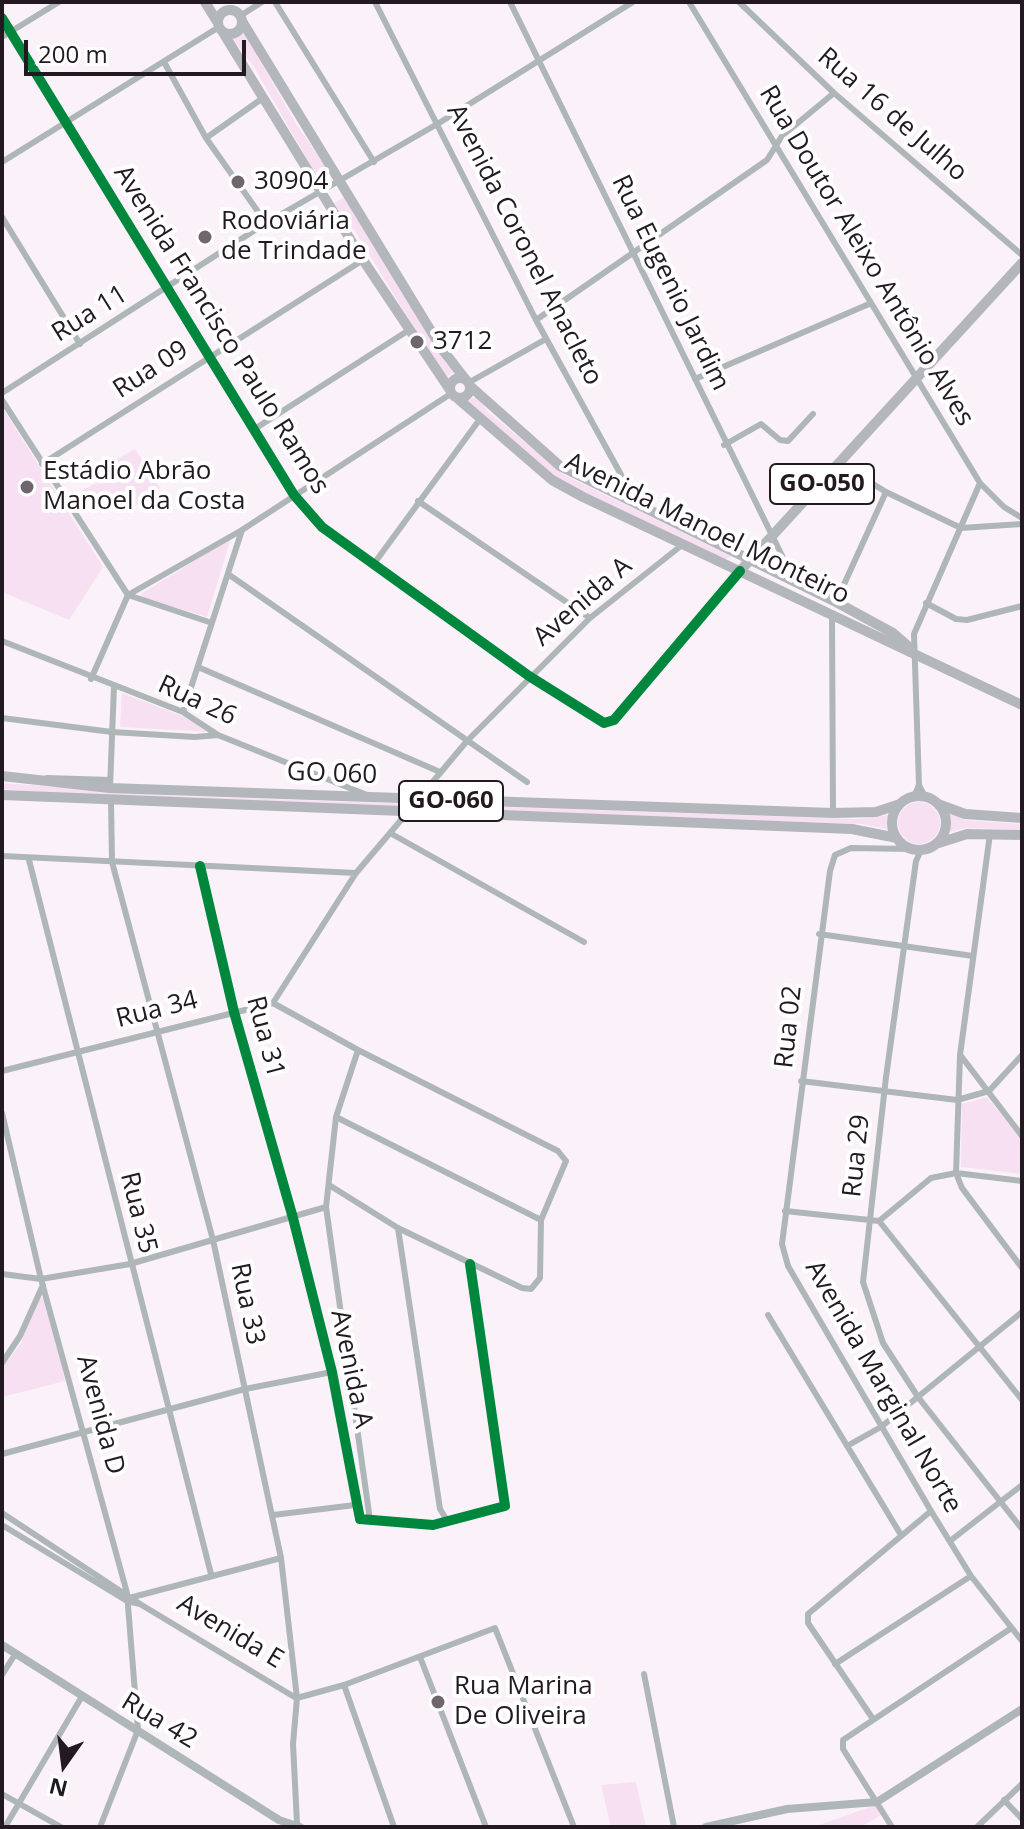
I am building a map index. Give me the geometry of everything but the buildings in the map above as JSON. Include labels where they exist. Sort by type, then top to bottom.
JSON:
[{"type":"main road","points":[[205,2],[263,98]]},
{"type":"main road","points":[[236,12],[236,32],[220,27],[221,14],[236,12]]},
{"type":"main road","name":"Avenida Manoel Monteiro","points":[[236,12],[442,349],[468,383],[560,466],[850,609],[893,633],[912,650]]},
{"type":"main road","name":"Avenida Manoel Monteiro","points":[[263,98],[363,260],[453,394],[552,480],[682,545],[844,622],[912,650],[1022,705]]},
{"type":"main road","name":"GO-050","points":[[740,571],[1022,263]]},
{"type":"main road","points":[[455,380],[468,383],[467,395],[453,394],[455,380]]},
{"type":"main road","points":[[844,622],[850,609]]},
{"type":"main road","name":"GO 060","points":[[2,776],[41,781],[417,800],[833,813],[876,812],[900,804]]},
{"type":"main road","name":"GO 060","points":[[2,795],[852,829],[898,844]]},
{"type":"main road","points":[[920,797],[965,814],[1022,818]]},
{"type":"main road","name":"GO-060","points":[[900,804],[920,797]]},
{"type":"main road","points":[[898,844],[893,818],[900,804]]},
{"type":"main road","points":[[938,804],[947,827],[939,843]]},
{"type":"main road","points":[[915,850],[967,834],[1022,835]]},
{"type":"main road","name":"GO-060","points":[[898,844],[915,850]]},
{"type":"street","points":[[2,37],[59,2]]},
{"type":"street","points":[[236,12],[262,2]]},
{"type":"street","points":[[275,2],[374,162]]},
{"type":"street","name":"Avenida Coronel Anacleto","points":[[375,2],[439,123],[536,320],[633,492],[637,505]]},
{"type":"street","name":"Rua Eugenio Jardim","points":[[510,2],[634,252],[724,445],[774,536],[794,582]]},
{"type":"street","name":"Rua 11","points":[[2,393],[266,223],[539,63],[633,2]]},
{"type":"street","name":"Rua Doutor Aleixo Antônio Alves","points":[[689,2],[980,483],[1022,521]]},
{"type":"street","name":"Rua 16 de Julho","points":[[739,2],[834,93],[1022,255]]},
{"type":"street","name":"Avenida Francisco Paulo Ramos","points":[[2,18],[294,495],[322,527],[529,676]]},
{"type":"street","points":[[2,162],[220,27]]},
{"type":"street","points":[[164,62],[206,138],[266,223]]},
{"type":"street","points":[[536,320],[767,160],[782,136],[834,93]]},
{"type":"street","points":[[206,138],[263,98]]},
{"type":"street","points":[[2,217],[80,344]]},
{"type":"street","name":"Rua 09","points":[[42,464],[363,260]]},
{"type":"street","points":[[695,379],[869,304]]},
{"type":"street","points":[[253,430],[409,330]]},
{"type":"street","points":[[468,383],[546,339]]},
{"type":"street","points":[[91,679],[128,595],[242,530],[453,394]]},
{"type":"street","points":[[2,400],[128,595],[212,623]]},
{"type":"street","points":[[724,445],[761,424],[780,440],[788,441],[813,414]]},
{"type":"street","points":[[373,565],[480,419]]},
{"type":"street","points":[[841,464],[886,492],[961,528],[1022,521]]},
{"type":"street","points":[[920,797],[912,650],[914,634],[980,483]]},
{"type":"street","points":[[836,602],[886,492]]},
{"type":"street","points":[[418,501],[590,618]]},
{"type":"street","points":[[183,712],[242,530]]},
{"type":"street","name":"Avenida A","points":[[417,800],[467,741],[529,676],[590,618],[682,545]]},
{"type":"street","name":"GO-050","points":[[529,676],[595,720],[604,723],[614,720],[740,571]]},
{"type":"street","points":[[228,574],[527,782]]},
{"type":"street","points":[[926,603],[956,619],[967,620],[1022,606]]},
{"type":"street","points":[[832,616],[833,813]]},
{"type":"street","name":"Rua 26","points":[[2,641],[91,679],[183,712],[218,735],[374,797]]},
{"type":"street","points":[[198,667],[440,772]]},
{"type":"street","points":[[110,784],[114,686]]},
{"type":"street","points":[[2,718],[112,732],[195,737],[218,735]]},
{"type":"street","name":"Rua 33","points":[[111,801],[112,862],[213,1240],[281,1558],[297,1698],[293,1744],[298,1825]]},
{"type":"street","points":[[329,1185],[398,1228],[470,1264],[531,1289],[540,1278],[541,1220],[566,1161],[558,1151],[358,1050],[273,1003],[356,873],[407,813]]},
{"type":"street","points":[[390,833],[584,942]]},
{"type":"street","points":[[990,834],[960,1055],[956,1173],[962,1188],[1022,1268]]},
{"type":"street","name":"Rua 02","points":[[898,844],[851,848],[835,855],[819,934],[801,1081],[884,1094],[957,1100],[989,1091]]},
{"type":"street","name":"Rua 29","points":[[915,850],[870,1219],[879,1221],[1022,1400]]},
{"type":"street","points":[[2,856],[29,860],[356,873]]},
{"type":"street","name":"Rua 35","points":[[29,860],[166,1410],[211,1574]]},
{"type":"street","name":"Rua 31","points":[[200,866],[234,1012],[293,1218]]},
{"type":"street","points":[[819,934],[973,956]]},
{"type":"street","name":"Rua 34","points":[[2,1071],[159,1029],[273,1003]]},
{"type":"street","name":"Avenida A","points":[[358,1050],[336,1117],[326,1207],[370,1520]]},
{"type":"street","points":[[960,1055],[1022,1136]]},
{"type":"street","points":[[989,1091],[1022,1055]]},
{"type":"street","name":"Avenida Marginal Norte","points":[[801,1081],[782,1244],[788,1266],[971,1576],[1022,1641]]},
{"type":"street","name":"Avenida D","points":[[2,1113],[42,1282],[129,1597],[138,1730]]},
{"type":"street","points":[[336,1117],[541,1220]]},
{"type":"street","points":[[879,1221],[931,1178],[956,1173],[1022,1181]]},
{"type":"street","points":[[2,1274],[42,1282],[130,1264],[326,1207]]},
{"type":"street","points":[[785,1211],[870,1219],[863,1282],[883,1343],[918,1397],[1022,1529]]},
{"type":"street","name":"Avenida A","points":[[293,1218],[332,1372],[355,1505]]},
{"type":"street","points":[[398,1228],[440,1509],[448,1522]]},
{"type":"street","points":[[273,1515],[355,1505],[358,1517],[430,1525],[502,1508],[506,1503],[470,1264]]},
{"type":"street","points":[[2,1363],[20,1336],[42,1282]]},
{"type":"street","points":[[847,1446],[881,1427],[1022,1312]]},
{"type":"street","points":[[768,1315],[901,1535]]},
{"type":"street","points":[[2,1454],[245,1389],[332,1372]]},
{"type":"street","points":[[334,1388],[351,1386]]},
{"type":"street","points":[[950,1541],[1022,1485]]},
{"type":"street","points":[[430,1525],[440,1509]]},
{"type":"street","points":[[873,1719],[808,1623],[808,1614],[931,1511]]},
{"type":"street","name":"Avenida E","points":[[2,1513],[140,1604],[297,1698]]},
{"type":"street","name":"Avenida E","points":[[2,1525],[74,1569],[129,1597]]},
{"type":"street","points":[[129,1597],[281,1558]]},
{"type":"street","points":[[74,1569],[78,1561]]},
{"type":"street","points":[[835,1664],[971,1576]]},
{"type":"street","points":[[297,1698],[344,1685],[495,1628],[574,1827]]},
{"type":"street","points":[[892,1827],[842,1745],[845,1736],[1010,1629]]},
{"type":"street","name":"Rua 42","points":[[2,1645],[81,1698],[138,1730],[279,1820],[298,1825]]},
{"type":"street","points":[[2,1675],[16,1653]]},
{"type":"street","points":[[420,1657],[486,1827]]},
{"type":"street","points":[[644,1674],[674,1827]]},
{"type":"street","points":[[344,1685],[394,1827]]},
{"type":"street","points":[[5,1827],[81,1698]]},
{"type":"street","points":[[706,1827],[787,1809],[877,1802],[1022,1709]]},
{"type":"street","points":[[100,1827],[138,1730]]},
{"type":"street","points":[[977,1827],[1022,1784]]},
{"type":"street","points":[[2,1794],[61,1827]]},
{"type":"street","points":[[1004,1800],[1022,1819]]},
{"type":"shaded area","points":[[244,32],[296,124],[327,168],[316,175],[254,67],[232,38]]},
{"type":"shaded area","points":[[347,195],[352,211],[455,372],[445,378],[355,231],[333,204]]},
{"type":"shaded area","points":[[477,396],[488,412],[566,476],[732,556],[725,560],[555,478],[465,403]]},
{"type":"shaded area","name":"Estádio Abrão Manoel da Costa","points":[[2,407],[103,567],[69,620],[2,592]]},
{"type":"shaded area","points":[[135,449],[160,488],[127,512],[117,495],[93,509],[82,491],[107,476],[102,467]]},
{"type":"shaded area","points":[[231,538],[207,617],[143,598],[141,594]]},
{"type":"shaded area","points":[[122,693],[185,717],[210,732],[120,727]]},
{"type":"shaded area","points":[[2,783],[180,796],[858,819],[889,815],[890,830],[862,824],[125,800],[2,789]]},
{"type":"shaded area","points":[[919,802],[934,808],[940,823],[934,838],[919,844],[904,838],[898,823],[904,808]]},
{"type":"shaded area","points":[[945,810],[965,820],[1022,824],[1022,830],[966,828],[946,833]]},
{"type":"shaded area","points":[[987,1097],[1022,1140],[1022,1174],[961,1167],[962,1104]]},
{"type":"shaded area","points":[[39,1297],[46,1298],[65,1381],[2,1397],[2,1368],[21,1343]]},
{"type":"shaded area","points":[[636,1782],[646,1827],[611,1827],[601,1785]]},
{"type":"shaded area","points":[[876,1805],[881,1815],[861,1827],[819,1825]]},
{"type":"cycle path","points":[[2,18],[294,495],[322,527],[529,676],[604,723],[614,720],[740,571]]},
{"type":"cycle path","points":[[200,866],[234,1012],[293,1218],[332,1372],[360,1519],[433,1525],[505,1506],[470,1264]]},
{"type":"place","name":"30904","points":[[238,182]]},
{"type":"place","name":"Rodoviária de Trindade","points":[[205,237]]},
{"type":"place","name":"3712","points":[[417,342]]},
{"type":"place","name":"Estádio Abrão Manoel da Costa","points":[[27,487]]},
{"type":"place","name":"Rua Marina De Oliveira","points":[[438,1702]]}]
